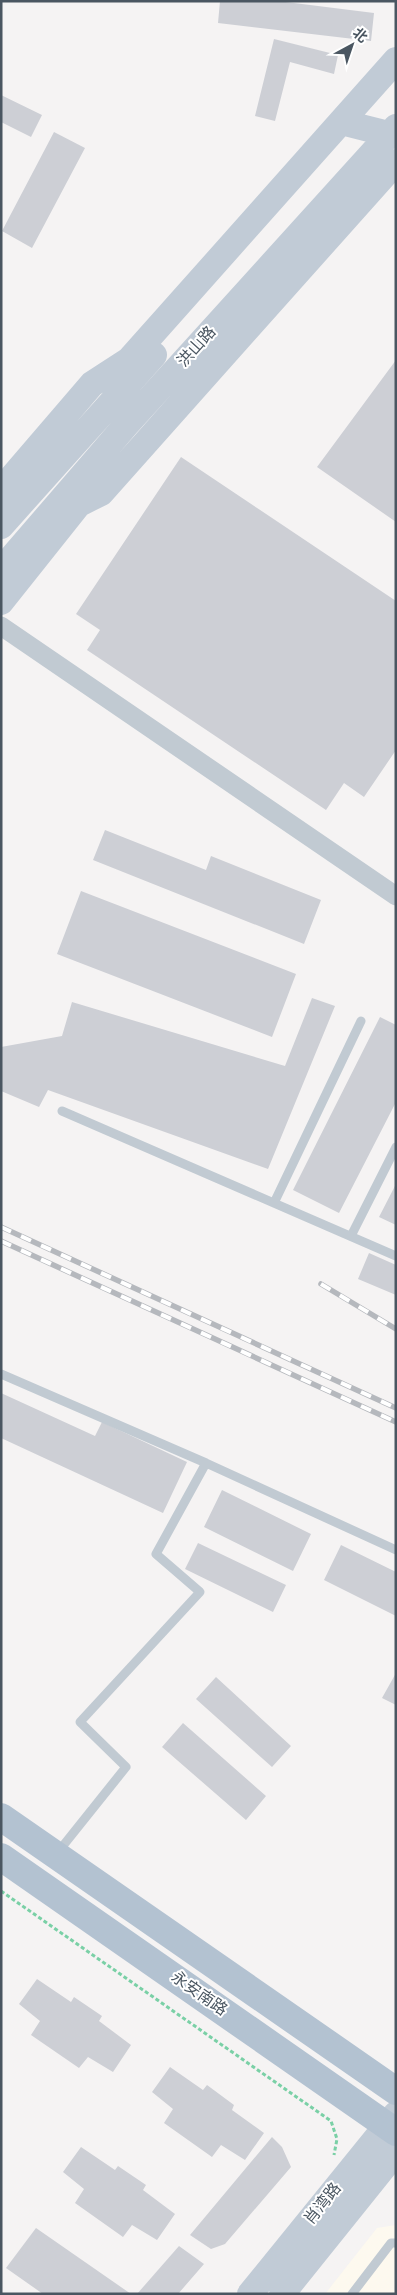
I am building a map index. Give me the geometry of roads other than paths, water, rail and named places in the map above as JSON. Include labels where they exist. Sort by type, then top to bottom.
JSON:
[{"type":"main road","name":"永安南路","points":[[1,1817],[396,2091]]},
{"type":"main road","name":"永安南路","points":[[1,1857],[393,2124]]},
{"type":"street","points":[[1,501],[13,476],[92,384],[130,360],[350,124],[396,60]]},
{"type":"street","name":"洪山路","points":[[1,526],[350,124],[396,84]]},
{"type":"street","points":[[350,124],[393,132]]},
{"type":"street","name":"洪山路","points":[[1,570],[127,424],[393,132]]},
{"type":"street","points":[[1,602],[78,504],[101,493],[396,162]]},
{"type":"street","points":[[1,626],[396,896]]},
{"type":"street","name":"肖湾路","points":[[250,2294],[393,2124]]},
{"type":"street","name":"肖湾路","points":[[282,2294],[396,2152]]},
{"type":"lane","points":[[274,1203],[361,1021]]},
{"type":"lane","points":[[62,1111],[396,1256]]},
{"type":"lane","points":[[351,1236],[396,1148]]},
{"type":"lane","points":[[1,1374],[396,1550]]},
{"type":"lane","points":[[56,1854],[126,1767],[80,1722],[200,1592],[156,1554],[206,1464]]},
{"type":"lane","points":[[352,2294],[391,2243],[396,2243]]},
{"type":"railway","points":[[1,1227],[396,1408]]},
{"type":"railway","points":[[1,1241],[396,1422]]},
{"type":"railway","points":[[321,1284],[396,1329]]}]
